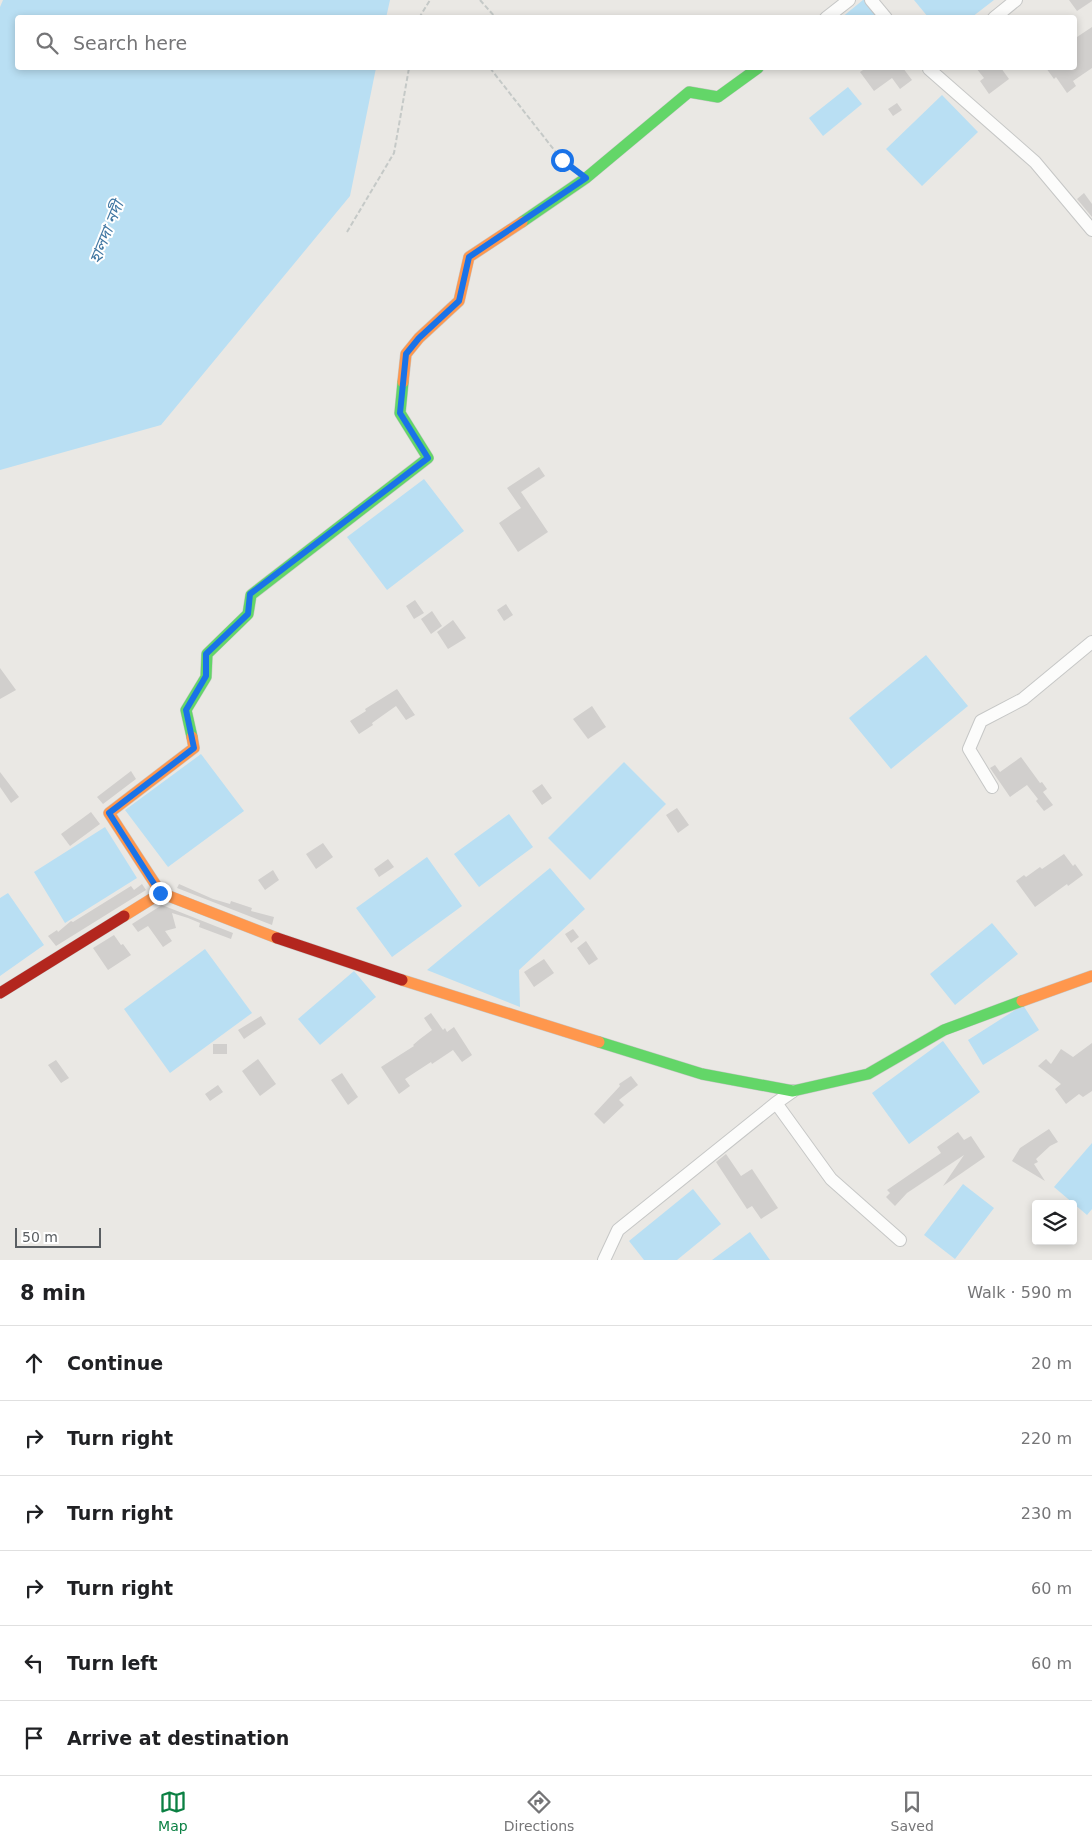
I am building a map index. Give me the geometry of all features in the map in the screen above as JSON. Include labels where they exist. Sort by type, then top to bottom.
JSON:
[{"type":"street","points":[[830,15],[849,0]]},
{"type":"street","points":[[871,0],[884,15]]},
{"type":"street","points":[[998,15],[1016,0]]},
{"type":"street","points":[[755,70],[718,98],[689,92],[586,178],[469,257],[459,301],[419,338],[406,354],[400,413],[428,458],[250,594],[248,614],[206,654],[206,676],[186,710],[194,748],[109,813],[160,893],[271,936],[432,990],[683,1069],[794,1091]]},
{"type":"street","points":[[931,70],[1035,162],[1092,230]]},
{"type":"street","points":[[992,787],[969,749],[981,721],[1022,699],[1092,642]]},
{"type":"street","points":[[0,993],[160,893]]},
{"type":"street","points":[[604,1260],[618,1230],[776,1103],[794,1091],[868,1074],[944,1030],[1092,976]]},
{"type":"street","points":[[776,1103],[831,1178],[900,1240]]},
{"type":"path","points":[[421,15],[430,0]]},
{"type":"path","points":[[480,0],[493,15]]},
{"type":"path","points":[[347,232],[394,153],[409,70]]},
{"type":"path","points":[[492,70],[562,160],[586,178]]},
{"type":"water","name":"হালদা নদী","points":[[3,0],[390,0],[387,15],[15,15],[15,70],[376,70],[350,196],[161,425],[0,470],[0,7]]},
{"type":"water","points":[[865,0],[877,15],[845,15]]},
{"type":"water","points":[[914,0],[994,0],[975,15],[926,15]]},
{"type":"water","points":[[848,87],[862,104],[823,136],[809,118]]},
{"type":"water","points":[[942,95],[978,132],[922,186],[886,149]]},
{"type":"water","points":[[424,479],[464,531],[387,590],[347,537]]},
{"type":"water","points":[[926,655],[968,706],[891,769],[849,718]]},
{"type":"water","points":[[201,754],[244,811],[168,867],[125,810]]},
{"type":"water","points":[[624,762],[666,804],[590,880],[548,838]]},
{"type":"water","points":[[509,814],[533,847],[479,887],[454,854]]},
{"type":"water","points":[[105,827],[137,878],[65,923],[34,872]]},
{"type":"water","points":[[427,857],[462,906],[392,957],[356,908]]},
{"type":"water","points":[[550,868],[585,909],[519,970],[520,1007],[427,970]]},
{"type":"water","points":[[8,893],[44,945],[0,976],[0,898]]},
{"type":"water","points":[[992,923],[1018,954],[955,1005],[930,974]]},
{"type":"water","points":[[205,949],[252,1013],[170,1073],[124,1009]]},
{"type":"water","points":[[354,971],[376,997],[320,1045],[298,1019]]},
{"type":"water","points":[[1023,1005],[1039,1030],[983,1065],[968,1040]]},
{"type":"water","points":[[943,1041],[980,1092],[909,1144],[872,1093]]},
{"type":"water","points":[[1092,1143],[1092,1209],[1087,1215],[1077,1207],[1077,1200],[1069,1200],[1054,1187]]},
{"type":"water","points":[[963,1184],[994,1208],[955,1259],[924,1235]]},
{"type":"water","points":[[693,1189],[721,1224],[677,1260],[644,1260],[629,1241]]},
{"type":"water","points":[[750,1232],[770,1260],[712,1260]]},
{"type":"building","points":[[1069,0],[1092,0],[1092,1],[1077,11]]},
{"type":"building","points":[[1092,27],[1092,68],[1073,81],[1076,86],[1067,93],[1056,77],[1054,79],[1047,70],[1077,70],[1077,37]]},
{"type":"building","points":[[863,70],[904,70],[912,80],[900,89],[892,78],[874,91],[860,72]]},
{"type":"building","points":[[978,70],[1002,70],[1009,79],[989,94],[980,81],[984,78]]},
{"type":"building","points":[[897,103],[902,110],[893,116],[888,109]]},
{"type":"building","points":[[1084,193],[1092,204],[1092,217],[1077,199]]},
{"type":"building","points":[[539,467],[545,476],[521,492],[548,532],[518,552],[499,523],[521,508],[507,488]]},
{"type":"building","points":[[415,600],[424,613],[414,619],[406,606]]},
{"type":"building","points":[[506,604],[513,615],[504,621],[497,610]]},
{"type":"building","points":[[432,611],[442,626],[431,634],[421,619]]},
{"type":"building","points":[[453,620],[466,638],[448,649],[437,632]]},
{"type":"building","points":[[0,668],[16,690],[0,699]]},
{"type":"building","points":[[397,689],[415,715],[406,720],[396,706],[359,734],[350,721]]},
{"type":"building","points":[[592,706],[606,727],[588,739],[573,719]]},
{"type":"building","points":[[1021,757],[1040,783],[1042,782],[1047,789],[1043,792],[1053,805],[1044,811],[1036,801],[1038,799],[1027,785],[1010,797],[990,768],[995,765],[1000,772]]},
{"type":"building","points":[[131,771],[136,779],[103,804],[97,797]]},
{"type":"building","points":[[0,772],[19,797],[11,803],[0,787]]},
{"type":"building","points":[[542,784],[552,798],[542,805],[532,791]]},
{"type":"building","points":[[677,808],[689,825],[678,833],[666,815]]},
{"type":"building","points":[[91,812],[100,824],[70,846],[61,834]]},
{"type":"building","points":[[323,843],[333,857],[316,869],[306,854]]},
{"type":"building","points":[[1064,854],[1083,875],[1035,907],[1016,881],[1024,875],[1026,877],[1040,867],[1042,869]]},
{"type":"building","points":[[388,859],[394,867],[379,877],[374,869]]},
{"type":"building","points":[[273,870],[279,880],[265,890],[258,880]]},
{"type":"building","points":[[142,884],[146,890],[56,946],[48,936],[57,930],[58,932],[71,921],[73,922],[131,886],[134,890]]},
{"type":"building","points":[[179,884],[213,899],[230,904],[231,901],[252,908],[251,911],[274,917],[272,925],[177,888]]},
{"type":"building","points":[[162,905],[233,933],[231,939],[199,927],[200,923],[172,913],[176,928],[165,931],[172,941],[163,947],[148,926],[138,932],[132,924]]},
{"type":"building","points":[[573,929],[579,937],[571,943],[565,934]]},
{"type":"building","points":[[114,935],[131,955],[108,970],[93,948]]},
{"type":"building","points":[[586,941],[598,959],[589,965],[577,948]]},
{"type":"building","points":[[544,959],[554,973],[534,987],[524,972]]},
{"type":"building","points":[[431,1013],[443,1030],[445,1028],[447,1032],[454,1027],[472,1055],[462,1062],[453,1050],[405,1079],[410,1086],[399,1094],[381,1067],[414,1046],[432,1030],[424,1018]]},
{"type":"building","points":[[261,1016],[266,1024],[244,1039],[238,1030]]},
{"type":"building","points":[[1092,1043],[1092,1091],[1083,1097],[1079,1094],[1066,1104],[1055,1089],[1061,1084],[1038,1066],[1046,1059],[1051,1064],[1061,1049],[1073,1057]]},
{"type":"building","points":[[213,1044],[227,1044],[227,1054],[213,1054]]},
{"type":"building","points":[[258,1059],[276,1084],[260,1096],[242,1071]]},
{"type":"building","points":[[56,1060],[69,1078],[61,1083],[48,1065]]},
{"type":"building","points":[[342,1073],[358,1097],[348,1105],[331,1080]]},
{"type":"building","points":[[631,1076],[638,1085],[619,1100],[624,1105],[604,1124],[594,1114],[620,1086],[619,1084]]},
{"type":"building","points":[[218,1085],[223,1092],[210,1101],[205,1094]]},
{"type":"building","points":[[1049,1129],[1058,1142],[1050,1146],[1036,1159],[1038,1162],[1034,1164],[1045,1181],[1012,1161],[1020,1148]]},
{"type":"building","points":[[958,1132],[964,1140],[971,1136],[985,1157],[943,1186],[964,1155],[907,1193],[895,1206],[886,1197],[890,1193],[887,1190],[941,1153],[937,1147]]},
{"type":"building","points":[[726,1154],[741,1176],[752,1169],[778,1208],[761,1219],[752,1206],[747,1209],[716,1162]]},
{"type":"traffic: fast","points":[[522,222],[586,178],[689,92],[718,97],[755,70]]},
{"type":"traffic: fast","points":[[192,737],[186,710],[206,677],[207,654],[248,614],[251,595],[428,458],[400,413],[403,382]]},
{"type":"traffic: fast","points":[[599,1042],[702,1074],[793,1091],[868,1074],[944,1030],[1022,1001]]},
{"type":"traffic: slow","points":[[403,382],[406,354],[419,338],[459,301],[469,257],[522,222]]},
{"type":"traffic: slow","points":[[161,893],[109,813],[194,748],[192,737]]},
{"type":"traffic: slow","points":[[124,916],[161,893],[277,938]]},
{"type":"traffic: slow","points":[[1022,1001],[1092,976]]},
{"type":"traffic: slow","points":[[402,980],[599,1042]]},
{"type":"traffic: jam","points":[[0,993],[124,916]]},
{"type":"traffic: jam","points":[[277,938],[402,980]]},
{"type":"route","points":[[160,893],[109,813],[194,748],[186,710],[206,676],[206,654],[248,614],[250,594],[428,458],[400,413],[406,354],[419,338],[459,301],[469,257],[586,178],[562,160]]}]
